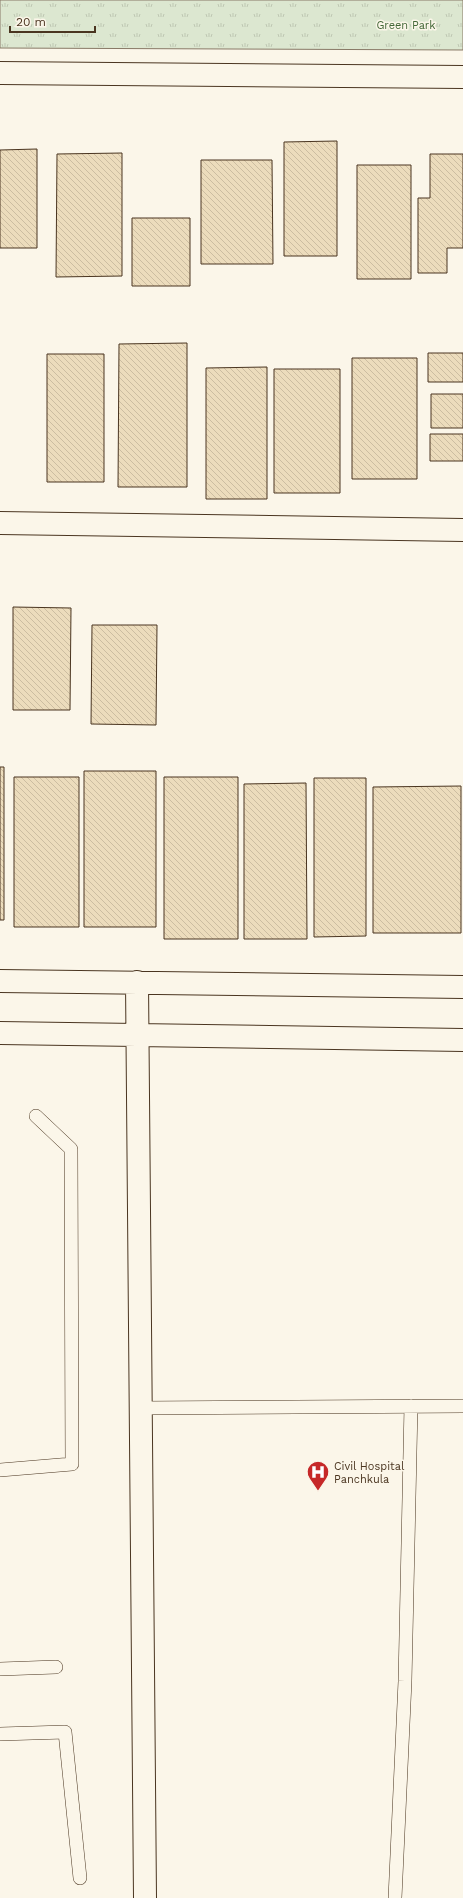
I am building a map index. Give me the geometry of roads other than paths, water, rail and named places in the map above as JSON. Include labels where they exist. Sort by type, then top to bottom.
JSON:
[{"type":"street","points":[[0,73],[463,77]]},
{"type":"street","points":[[0,523],[463,530]]},
{"type":"street","points":[[0,980],[463,987]]},
{"type":"street","points":[[137,982],[145,1898]]},
{"type":"street","points":[[0,1033],[463,1040]]},
{"type":"lane","points":[[0,1470],[72,1464],[70,1149],[36,1116]]},
{"type":"lane","points":[[395,1898],[405,1681],[411,1406]]},
{"type":"lane","points":[[141,1408],[463,1406]]},
{"type":"lane","points":[[0,1669],[56,1667]]},
{"type":"lane","points":[[0,1734],[65,1732],[80,1878]]},
{"type":"place","name":"Civil Hospital Panchkula","points":[[318,1492]]},
{"type":"park label","name":"Green Park","points":[[406,25]]}]
